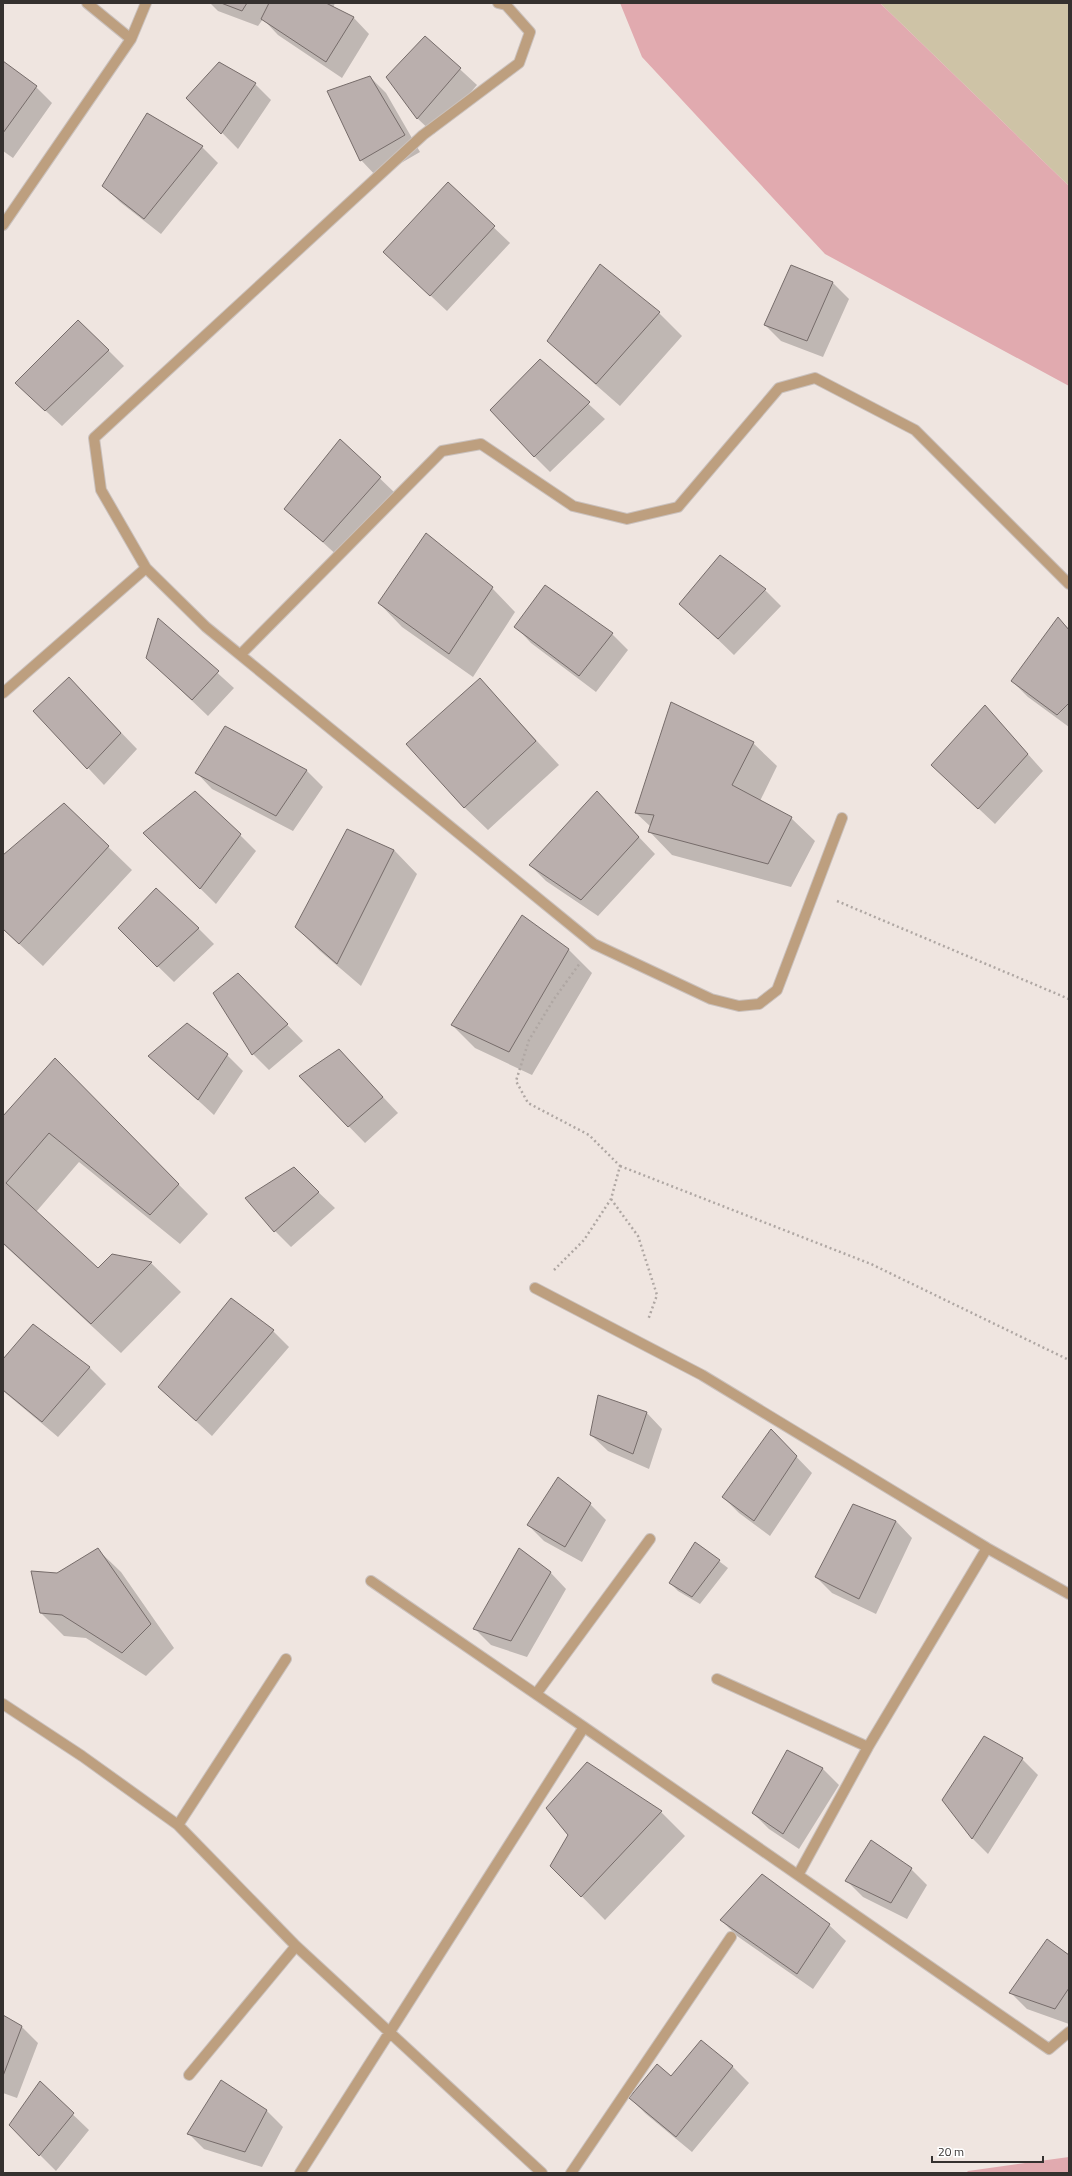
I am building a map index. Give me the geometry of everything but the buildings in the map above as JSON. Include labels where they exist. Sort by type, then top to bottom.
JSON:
[{"type":"street","points":[[87,3],[131,39]]},
{"type":"street","points":[[3,225],[131,39],[146,3]]},
{"type":"street","points":[[498,3],[506,5],[530,32],[519,63],[423,135],[94,438],[101,490],[146,568],[206,627],[241,654],[594,944],[711,999],[739,1006],[759,1004],[777,990],[842,818]]},
{"type":"street","points":[[241,654],[442,451],[481,444],[573,506],[627,519],[678,507],[779,388],[815,378],[914,430],[1069,584]]},
{"type":"street","points":[[3,693],[146,568]]},
{"type":"street","points":[[535,1288],[702,1375],[987,1548],[1069,1594]]},
{"type":"street","points":[[536,1694],[650,1539]]},
{"type":"street","points":[[798,1875],[868,1747],[987,1548]]},
{"type":"street","points":[[371,1581],[1049,2049],[1069,2032]]},
{"type":"street","points":[[178,1825],[286,1659]]},
{"type":"street","points":[[717,1679],[868,1747]]},
{"type":"street","points":[[3,1704],[82,1756],[178,1825],[296,1946],[390,2031],[542,2173]]},
{"type":"street","points":[[300,2173],[584,1727]]},
{"type":"street","points":[[571,2173],[731,1937]]},
{"type":"street","points":[[189,2075],[296,1946]]},
{"type":"path","points":[[815,892],[1069,999]]},
{"type":"path","points":[[594,944],[554,999],[529,1040],[516,1081],[528,1103],[589,1135],[620,1166],[872,1264],[1069,1360]]},
{"type":"path","points":[[535,1288],[584,1240],[611,1199],[620,1166]]},
{"type":"path","points":[[611,1199],[638,1236],[657,1295],[640,1343]]},
{"type":"shaded area","points":[[620,3],[880,3],[1069,186],[1069,386],[825,254],[642,57]]},
{"type":"shaded area","points":[[880,3],[1069,3],[1069,186]]},
{"type":"shaded area","points":[[1069,2157],[1069,2173],[966,2173],[968,2171]]}]
